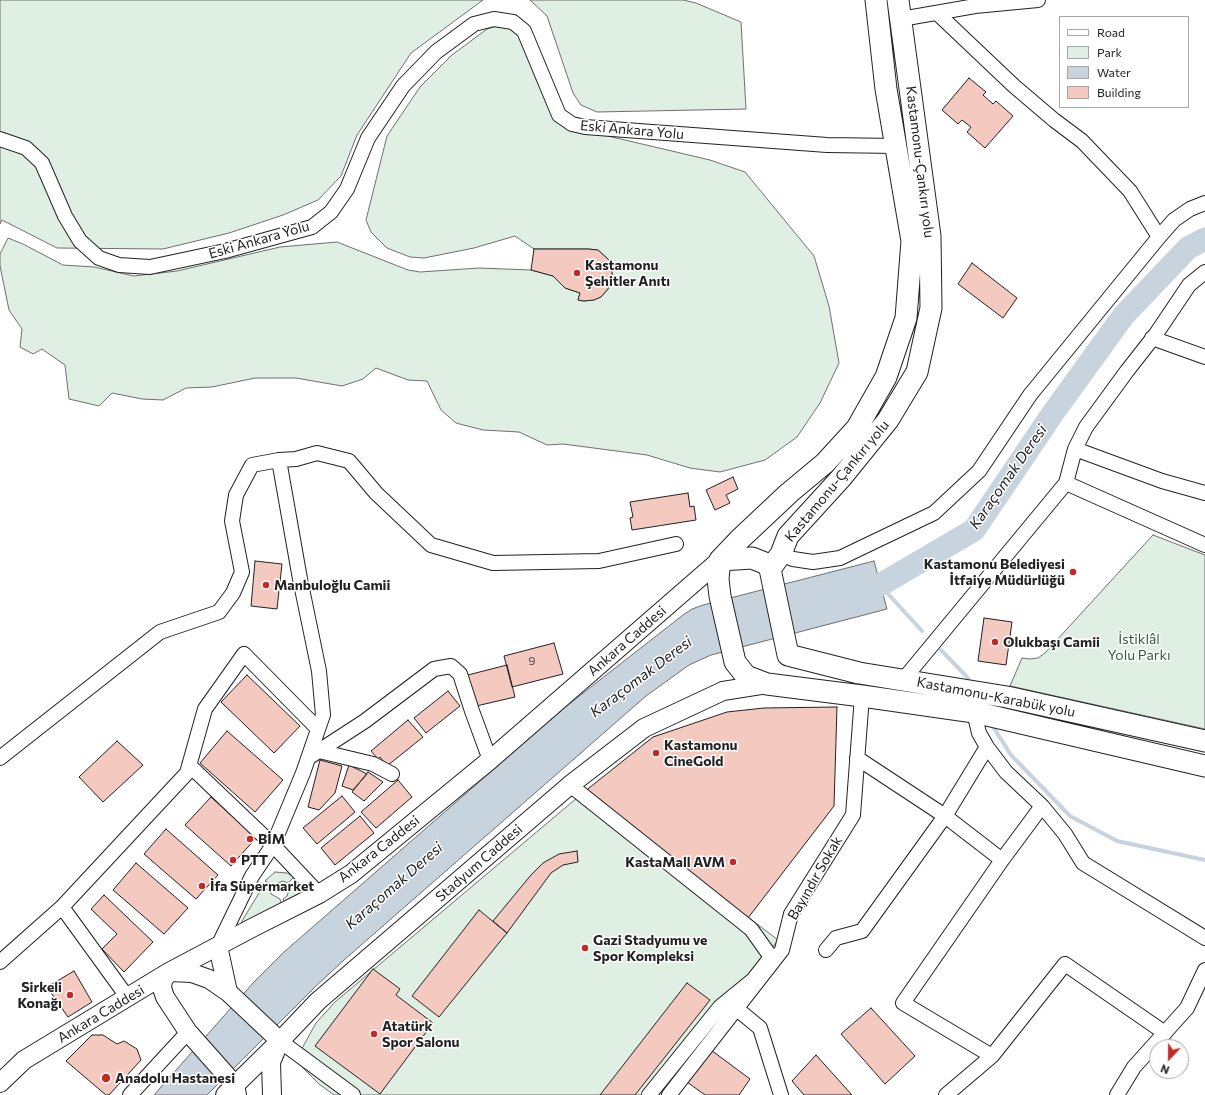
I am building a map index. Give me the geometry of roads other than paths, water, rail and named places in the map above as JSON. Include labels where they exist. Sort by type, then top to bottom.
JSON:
[{"type":"highway","name":"Kastamonu-Çankırı yolu","points":[[720,560],[738,540],[789,493],[825,463],[857,428],[886,377],[906,318],[912,241],[886,89],[876,0]]},
{"type":"highway","name":"Kastamonu-Çankırı yolu","points":[[776,561],[788,536],[841,478],[888,420],[917,372],[930,308],[930,236],[899,10]]},
{"type":"highway","points":[[767,684],[781,668],[788,655],[776,561],[767,564],[752,558],[720,560],[718,579],[720,596],[735,662],[746,676],[767,684],[974,712],[1205,766]]},
{"type":"highway","name":"Kastamonu-Karabük yolu","points":[[788,655],[860,673],[1007,697],[1205,741]]},
{"type":"main road","name":"Ankara Caddesi","points":[[0,1083],[24,1060],[169,972],[318,894],[351,874],[490,760],[720,560]]},
{"type":"main road","name":"Stadyum Caddesi","points":[[232,1092],[318,1001],[570,785],[644,728],[723,692],[767,684]]},
{"type":"main road","points":[[218,946],[231,996]]},
{"type":"main road","points":[[232,1092],[165,997],[162,988],[163,980],[169,972],[192,974],[209,979],[231,996],[280,1041],[271,1062],[272,1095]]},
{"type":"street","points":[[899,10],[937,13],[975,6],[1038,0]]},
{"type":"street","points":[[937,13],[1014,86],[1054,120],[1082,141],[1130,191],[1159,237]]},
{"type":"street","name":"Eski Ankara Yolu","points":[[0,139],[26,148],[42,164],[65,216],[80,241],[99,258],[119,265],[150,267],[225,251],[312,227],[331,212],[347,189],[368,138],[403,86],[436,52],[474,24],[494,19],[513,22],[524,31],[559,116],[572,124],[585,127],[827,145],[896,146]]},
{"type":"street","points":[[776,561],[793,559],[813,562],[840,558],[934,513],[979,471],[1030,395],[1159,237],[1174,220],[1190,209],[1205,203]]},
{"type":"street","points":[[903,680],[1066,483],[1075,449],[1086,428],[1189,285],[1205,272]]},
{"type":"street","points":[[1152,338],[1205,357]]},
{"type":"street","points":[[1075,449],[1162,482],[1205,493]]},
{"type":"street","points":[[0,758],[160,632],[219,612],[233,593],[242,572],[232,521],[236,495],[252,464],[296,459],[317,453],[349,461],[376,493],[431,545],[493,563],[599,561],[676,544]]},
{"type":"street","points":[[218,946],[252,876],[273,845],[313,754],[318,729],[323,715],[319,672],[300,579],[279,460]]},
{"type":"street","points":[[1066,483],[1205,544]]},
{"type":"street","points":[[0,962],[62,907],[187,773],[205,709],[244,654],[318,729]]},
{"type":"street","points":[[313,754],[365,721],[434,669],[452,666],[460,674],[490,760]]},
{"type":"street","name":"Bayındır Sokak","points":[[669,1095],[782,950],[790,914],[853,815],[862,696]]},
{"type":"street","points":[[974,712],[978,733],[987,747],[1006,772],[1042,806],[1065,834],[1083,863],[1205,938]]},
{"type":"street","points":[[826,950],[836,938],[862,931],[945,816],[987,747]]},
{"type":"street","points":[[313,754],[373,764],[392,774]]},
{"type":"street","points":[[857,758],[945,816],[1002,860]]},
{"type":"street","points":[[189,765],[273,845],[318,894]]},
{"type":"street","points":[[570,785],[750,929],[771,958],[753,980],[720,1007],[648,1095]]},
{"type":"street","points":[[992,1056],[903,1003],[1002,860],[1042,806]]},
{"type":"street","points":[[62,907],[128,998]]},
{"type":"street","points":[[946,1095],[992,1056],[1065,964],[1165,1033]]},
{"type":"street","points":[[1117,1095],[1134,1067],[1187,1008],[1205,970]]},
{"type":"street","points":[[737,1009],[760,1028],[781,1095]]},
{"type":"street","points":[[130,1095],[192,1036]]},
{"type":"street","points":[[280,1041],[353,1095]]},
{"type":"water","points":[[874,561],[887,609],[711,655],[689,665],[646,696],[344,960],[207,1095],[154,1095],[254,982],[284,952],[564,708],[683,615],[692,609],[703,605]]},
{"type":"waterway","name":"Karaçomak Deresi","points":[[850,593],[880,585],[974,530],[1053,413],[1124,315],[1188,248],[1205,239]]},
{"type":"waterway","points":[[880,585],[922,631]]},
{"type":"waterway","points":[[941,650],[967,677],[971,684]]},
{"type":"waterway","points":[[992,725],[1011,755],[1070,816],[1117,841],[1205,860]]},
{"type":"place","name":"Kastamonu Şehitler Anıtı","points":[[577,273]]},
{"type":"place","name":"Kastamonu Belediyesi İtfaiye Müdürlüğü","points":[[1073,572]]},
{"type":"place","name":"Manbuloğlu Camii","points":[[266,585]]},
{"type":"place","name":"Olukbaşı Camii","points":[[995,642]]},
{"type":"place","name":"Kastamonu CineGold","points":[[656,753]]},
{"type":"place","name":"BİM","points":[[250,839]]},
{"type":"place","name":"PTT","points":[[233,860]]},
{"type":"place","name":"KastaMall AVM","points":[[733,862]]},
{"type":"place","name":"İfa Süpermarket","points":[[202,886]]},
{"type":"place","name":"Gazi Stadyumu ve Spor Kompleksi","points":[[585,948]]},
{"type":"place","name":"Sirkeli Konağı","points":[[70,995]]},
{"type":"place","name":"Atatürk Spor Salonu","points":[[374,1034]]},
{"type":"place","name":"Anadolu Hastanesi","points":[[106,1078]]},
{"type":"park label","name":"İstiklâl Yolu Parkı","points":[[1139,648]]}]
